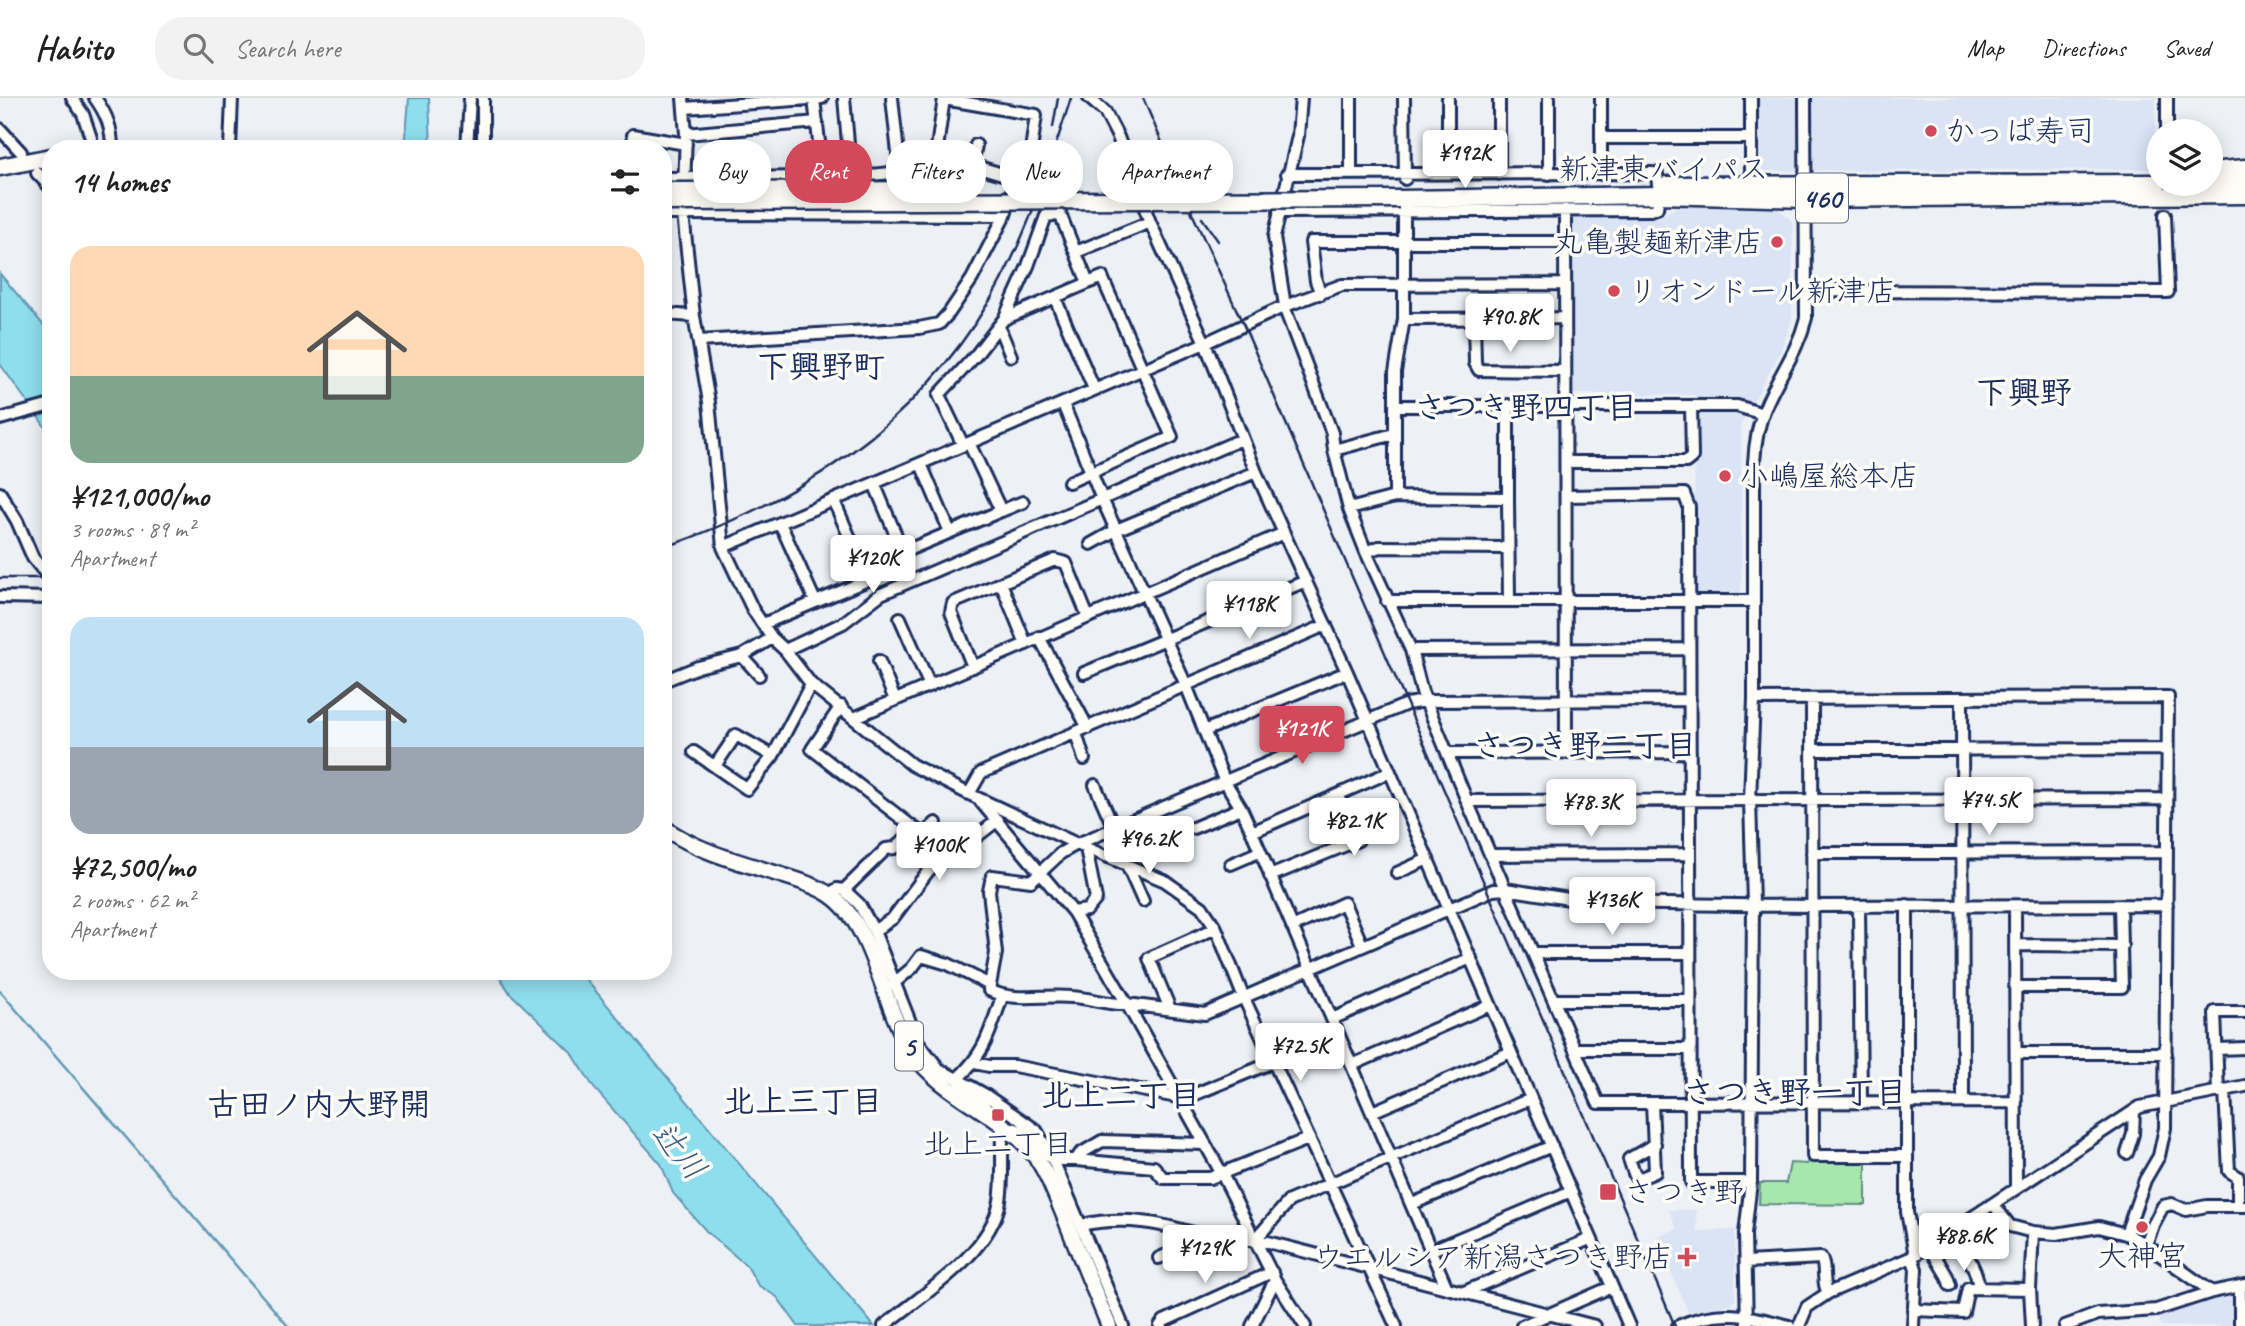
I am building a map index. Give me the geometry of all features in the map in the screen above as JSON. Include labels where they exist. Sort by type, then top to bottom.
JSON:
[{"type":"highway","points":[[0,167],[42,160]]},
{"type":"highway","points":[[2223,171],[2245,168]]},
{"type":"highway","points":[[2069,184],[2146,177]]},
{"type":"highway","points":[[2223,183],[2245,182]]},
{"type":"highway","name":"新津東バイパス","points":[[1806,191],[2146,183]]},
{"type":"highway","name":"新津東バイパス","points":[[672,202],[1658,190],[2245,195]]},
{"type":"highway","name":"新津東バイパス","points":[[672,191],[1403,193]]},
{"type":"highway","points":[[2144,196],[2245,205]]},
{"type":"main road","name":"5","points":[[672,833],[690,844],[829,894],[853,918],[900,1029],[913,1053],[948,1087],[1000,1122],[1032,1152],[1049,1180],[1109,1326]]},
{"type":"street","points":[[72,98],[83,114],[91,138]]},
{"type":"street","points":[[95,98],[111,127],[112,140]]},
{"type":"street","points":[[230,140],[232,98]]},
{"type":"street","points":[[468,140],[470,98]]},
{"type":"street","points":[[483,98],[483,140]]},
{"type":"street","points":[[822,98],[684,103],[686,139],[683,214],[694,316],[709,402],[723,547],[753,610],[772,638],[785,650],[811,684],[856,717],[912,765],[1081,846],[1165,881],[1202,907],[1216,928],[1243,996],[1396,1326]]},
{"type":"street","points":[[844,98],[847,140]]},
{"type":"street","points":[[892,98],[897,140]]},
{"type":"street","points":[[938,140],[944,98],[1036,115],[1032,140]]},
{"type":"street","points":[[1089,98],[1105,112],[1111,125],[1150,222],[1205,343],[1256,472],[1450,909],[1552,1146],[1569,1192],[1629,1326]]},
{"type":"street","points":[[1301,98],[1298,136],[1274,237],[1285,306],[1332,433],[1349,509],[1410,650],[1426,701],[1467,801],[1598,1103],[2016,1102]]},
{"type":"street","points":[[1351,98],[1351,174]]},
{"type":"street","points":[[1395,497],[1395,372],[1404,319],[1404,98]]},
{"type":"street","points":[[1448,98],[1448,174]]},
{"type":"street","points":[[1499,98],[1499,174]]},
{"type":"street","points":[[1549,98],[1549,174]]},
{"type":"street","points":[[1601,98],[1601,174]]},
{"type":"street","points":[[1751,98],[1751,173]]},
{"type":"street","points":[[1747,1320],[1745,1234],[1751,1182],[1752,1103],[1753,904],[1750,800],[1754,699],[1755,442],[1763,414],[1799,344],[1806,318],[1805,98]]},
{"type":"street","points":[[2167,98],[2167,119]]},
{"type":"street","points":[[814,99],[819,140]]},
{"type":"street","points":[[633,135],[686,139],[817,122]]},
{"type":"street","points":[[0,129],[21,152]]},
{"type":"street","points":[[1601,138],[1751,138]]},
{"type":"street","points":[[37,173],[42,178]]},
{"type":"street","points":[[1279,212],[1403,193],[1448,174],[1653,173],[1657,174],[1657,208],[1565,210],[1403,193],[1351,174],[1287,174]]},
{"type":"street","points":[[672,178],[785,177]]},
{"type":"street","points":[[699,341],[919,328],[939,324],[972,279],[1008,203]]},
{"type":"street","points":[[1565,210],[1563,370],[1567,496],[1566,753]]},
{"type":"street","points":[[672,214],[1005,215]]},
{"type":"street","points":[[1001,511],[939,395],[1002,323],[1028,266],[1046,216],[1060,214],[1088,283]]},
{"type":"street","points":[[1807,291],[2168,292],[2165,215]]},
{"type":"street","points":[[1076,252],[1150,222]]},
{"type":"street","points":[[1321,293],[1316,281],[1311,242],[1564,242]]},
{"type":"street","points":[[1002,323],[1102,277],[1172,437],[1069,482]]},
{"type":"street","points":[[723,547],[1063,404],[1285,306],[1342,285],[1565,284]]},
{"type":"street","points":[[1055,298],[1094,389]]},
{"type":"street","points":[[672,315],[694,316]]},
{"type":"street","points":[[1404,319],[1564,318]]},
{"type":"street","points":[[1474,319],[1475,363],[1479,370],[1563,370]]},
{"type":"street","points":[[1002,323],[1011,356]]},
{"type":"street","points":[[1063,404],[1224,780],[1252,832],[1446,1286]]},
{"type":"street","points":[[1508,405],[1508,600]]},
{"type":"street","points":[[1395,406],[1737,405],[1763,414]]},
{"type":"street","points":[[1566,462],[1686,462],[1692,457],[1691,406]]},
{"type":"street","points":[[0,419],[42,407]]},
{"type":"street","points":[[1334,450],[1394,434]]},
{"type":"street","points":[[785,650],[843,623],[881,594],[1242,439]]},
{"type":"street","points":[[921,464],[950,532]]},
{"type":"street","points":[[1091,544],[1116,530],[1256,472]]},
{"type":"street","points":[[874,483],[903,552],[1023,502]]},
{"type":"street","points":[[0,493],[17,521],[33,558],[42,569]]},
{"type":"street","points":[[1567,496],[1684,494],[1689,507],[1691,1182],[1751,1182]]},
{"type":"street","points":[[1349,509],[1395,497],[1508,498]]},
{"type":"street","points":[[762,624],[868,580],[834,501]]},
{"type":"street","points":[[780,523],[815,601]]},
{"type":"street","points":[[856,717],[1284,533]]},
{"type":"street","points":[[1366,552],[1379,547],[1508,548]]},
{"type":"street","points":[[973,667],[951,612],[953,603],[1055,560],[1066,563],[1088,617]]},
{"type":"street","points":[[1084,673],[1306,580]]},
{"type":"street","points":[[1001,583],[1026,644]]},
{"type":"street","points":[[0,597],[42,598]]},
{"type":"street","points":[[1387,601],[1754,601]]},
{"type":"street","points":[[900,618],[929,686]]},
{"type":"street","points":[[973,796],[981,773],[1325,625]]},
{"type":"street","points":[[1039,637],[1088,728]]},
{"type":"street","points":[[672,677],[698,667],[742,656],[772,638]]},
{"type":"street","points":[[1410,650],[1689,649]]},
{"type":"street","points":[[742,656],[760,676]]},
{"type":"street","points":[[879,661],[895,700]]},
{"type":"street","points":[[1204,731],[1346,672]]},
{"type":"street","points":[[694,752],[747,789],[773,757],[811,684]]},
{"type":"street","points":[[1754,699],[2168,698],[2165,1128],[2159,1156],[2145,1180],[2126,1234]]},
{"type":"street","points":[[1812,699],[1813,1156],[1907,1156]]},
{"type":"street","points":[[1962,699],[1963,1102]]},
{"type":"street","points":[[1690,700],[1426,701],[1408,704],[1224,780],[1061,853],[1031,881],[992,876],[989,891],[996,953],[989,990],[1002,997],[1072,997],[1115,1005],[1128,1004],[1205,1014],[1493,890],[1505,889],[1595,903],[1811,906],[2167,905]]},
{"type":"street","points":[[841,706],[811,749],[923,835],[936,823]]},
{"type":"street","points":[[1076,733],[1084,759]]},
{"type":"street","points":[[715,766],[736,734],[773,757]]},
{"type":"street","points":[[1812,750],[2167,749]]},
{"type":"street","points":[[1447,753],[1690,752]]},
{"type":"street","points":[[1252,832],[1390,772]]},
{"type":"street","points":[[1095,785],[1114,828]]},
{"type":"street","points":[[973,796],[998,820],[1073,912],[1128,1004],[1177,1097],[1222,1174],[1273,1276],[1303,1325]]},
{"type":"street","points":[[1270,876],[1358,840],[1338,796]]},
{"type":"street","points":[[1467,801],[2167,799]]},
{"type":"street","points":[[1193,828],[1241,808]]},
{"type":"street","points":[[874,931],[893,918],[929,870],[998,820]]},
{"type":"street","points":[[844,890],[886,849],[895,848],[916,828]]},
{"type":"street","points":[[1073,912],[1087,910],[1096,899],[1081,846]]},
{"type":"street","points":[[1231,864],[1259,852]]},
{"type":"street","points":[[1812,853],[2167,852]]},
{"type":"street","points":[[1492,855],[1690,854]]},
{"type":"street","points":[[1397,873],[1428,859]]},
{"type":"street","points":[[1127,865],[1143,901]]},
{"type":"street","points":[[829,894],[837,889],[844,890],[859,904],[874,931],[918,1042],[939,1069],[984,1094],[1035,1130],[1053,1160],[1123,1326]]},
{"type":"street","points":[[1292,927],[1344,903],[1362,945]]},
{"type":"street","points":[[1907,905],[1907,1212],[1916,1269],[1913,1326]]},
{"type":"street","points":[[2016,987],[2122,987],[2120,905]]},
{"type":"street","points":[[1859,906],[1861,1102]]},
{"type":"street","points":[[2015,906],[2016,1187]]},
{"type":"street","points":[[1170,1009],[1149,958],[1216,928]]},
{"type":"street","points":[[2016,945],[2122,946]]},
{"type":"street","points":[[1534,953],[1690,953]]},
{"type":"street","points":[[893,984],[912,968],[921,956],[948,964],[990,985]]},
{"type":"street","points":[[1332,1019],[1471,958]]},
{"type":"street","points":[[957,1079],[975,1063],[984,1047],[1002,997]]},
{"type":"street","points":[[1554,1000],[1690,1000]]},
{"type":"street","points":[[1352,1065],[1490,1006]]},
{"type":"street","points":[[2146,1245],[2163,1206],[2172,1204],[2186,1210],[2242,1205],[2238,1177],[2229,1171],[2215,1012],[2245,1012]]},
{"type":"street","points":[[2217,1049],[2245,1048]]},
{"type":"street","points":[[1575,1049],[1690,1049]]},
{"type":"street","points":[[1373,1112],[1511,1052]]},
{"type":"street","points":[[2016,1053],[2166,1053]]},
{"type":"street","points":[[975,1063],[1014,1066],[1177,1097],[1193,1095],[1273,1062]]},
{"type":"street","points":[[957,1079],[1000,1122],[1025,1132],[1053,1160],[1154,1167],[1163,1178],[1210,1178],[1308,1139]]},
{"type":"street","points":[[1799,1326],[1807,1307],[1828,1293],[1913,1256],[2140,1107],[2245,1086]]},
{"type":"street","points":[[1256,1239],[1289,1201],[1531,1099]]},
{"type":"street","points":[[1652,1103],[1655,1144]]},
{"type":"street","points":[[2127,1153],[2133,1134],[2134,1111]]},
{"type":"street","points":[[884,1326],[968,1259],[993,1225],[1000,1203],[1000,1122]]},
{"type":"street","points":[[1076,1160],[1080,1154],[1102,1141],[1204,1144]]},
{"type":"street","points":[[1412,1204],[1552,1146]]},
{"type":"street","points":[[1432,1250],[1569,1192]]},
{"type":"street","points":[[1993,1204],[2010,1226],[2056,1234],[2099,1227],[2126,1234],[2212,1292]]},
{"type":"street","points":[[1081,1224],[1142,1222],[1211,1237],[1248,1241],[1256,1239],[1446,1286],[1543,1320],[1595,1326]]},
{"type":"street","points":[[1951,1231],[1971,1261],[1977,1274],[1979,1289]]},
{"type":"street","points":[[2032,1326],[2030,1289],[2033,1231]]},
{"type":"street","points":[[1159,1258],[1211,1237]]},
{"type":"street","points":[[1464,1292],[1590,1239]]},
{"type":"street","points":[[1929,1246],[1950,1285]]},
{"type":"street","points":[[1746,1262],[1821,1258],[1824,1263],[1823,1286],[1828,1293]]},
{"type":"street","points":[[1160,1326],[1164,1321],[1273,1276]]},
{"type":"street","points":[[1252,1326],[1273,1276]]},
{"type":"street","points":[[2065,1326],[2098,1314],[2155,1310],[2243,1285],[2240,1326]]},
{"type":"street","points":[[1522,1326],[1543,1320],[1611,1287]]},
{"type":"street","points":[[1913,1310],[1964,1312],[1968,1288],[2030,1289]]},
{"type":"street","points":[[1678,1326],[1719,1315],[1789,1326]]},
{"type":"shaded area","points":[[1755,98],[2156,98],[2156,119],[2146,119],[2146,169],[1755,171]]},
{"type":"shaded area","points":[[1774,205],[1793,222],[1792,320],[1779,355],[1741,424],[1741,591],[1736,595],[1697,595],[1694,593],[1695,395],[1568,394],[1569,222],[1572,219],[1658,218],[1678,206]]},
{"type":"shaded area","points":[[1669,1210],[1696,1210],[1697,1231],[1735,1230],[1735,1300],[1731,1304],[1688,1312],[1656,1237],[1677,1229]]},
{"type":"shaded area","points":[[2236,1290],[2237,1326],[2160,1326],[2156,1310]]},
{"type":"green space","points":[[1866,1159],[1866,1205],[1759,1204],[1760,1183],[1786,1183],[1790,1163],[1807,1164],[1807,1160]]},
{"type":"water","points":[[409,98],[429,98],[431,140],[406,140]]},
{"type":"water","points":[[0,274],[42,323],[42,422],[0,364]]},
{"type":"water","name":"辻川","points":[[502,980],[586,980],[874,1326],[798,1326],[777,1297],[758,1285],[747,1266],[707,1232],[673,1193],[661,1164],[594,1088],[572,1053],[510,993]]},
{"type":"waterway","points":[[0,991],[288,1326]]},
{"type":"tunnel","points":[[2165,215],[2166,196]]},
{"type":"railway","points":[[1053,127],[1058,98]]},
{"type":"railway","points":[[672,545],[762,507],[807,482],[850,454],[889,422],[926,386],[960,345],[1003,276],[1036,201],[1071,98]]},
{"type":"railway","points":[[1143,98],[1675,1326]]},
{"type":"railway","points":[[1202,218],[1218,241]]},
{"type":"railway","points":[[0,578],[42,578]]},
{"type":"place","name":"かっぱ寿司","points":[[1931,131]]},
{"type":"place","name":"丸亀製麺新津店","points":[[1777,242]]},
{"type":"place","name":"リオンドール新津店","points":[[1614,291]]},
{"type":"place","name":"小嶋屋総本店","points":[[1725,476]]},
{"type":"place","name":"北上二丁目","points":[[998,1115]]},
{"type":"place","name":"さつき野","points":[[1608,1192]]},
{"type":"place","name":"大神宮","points":[[2142,1227]]},
{"type":"place","name":"ウエルシア新潟さつき野店","points":[[1687,1257]]},
{"type":"district","name":"下興野町","points":[[821,366]]},
{"type":"district","name":"下興野","points":[[2024,392]]},
{"type":"district","name":"さつき野四丁目","points":[[1526,407]]},
{"type":"district","name":"さつき野二丁目","points":[[1585,745]]},
{"type":"district","name":"さつき野一丁目","points":[[1795,1092]]},
{"type":"district","name":"北上二丁目","points":[[1121,1095]]},
{"type":"district","name":"北上三丁目","points":[[803,1101]]},
{"type":"district","name":"古田ノ内大野開","points":[[319,1104]]}]
